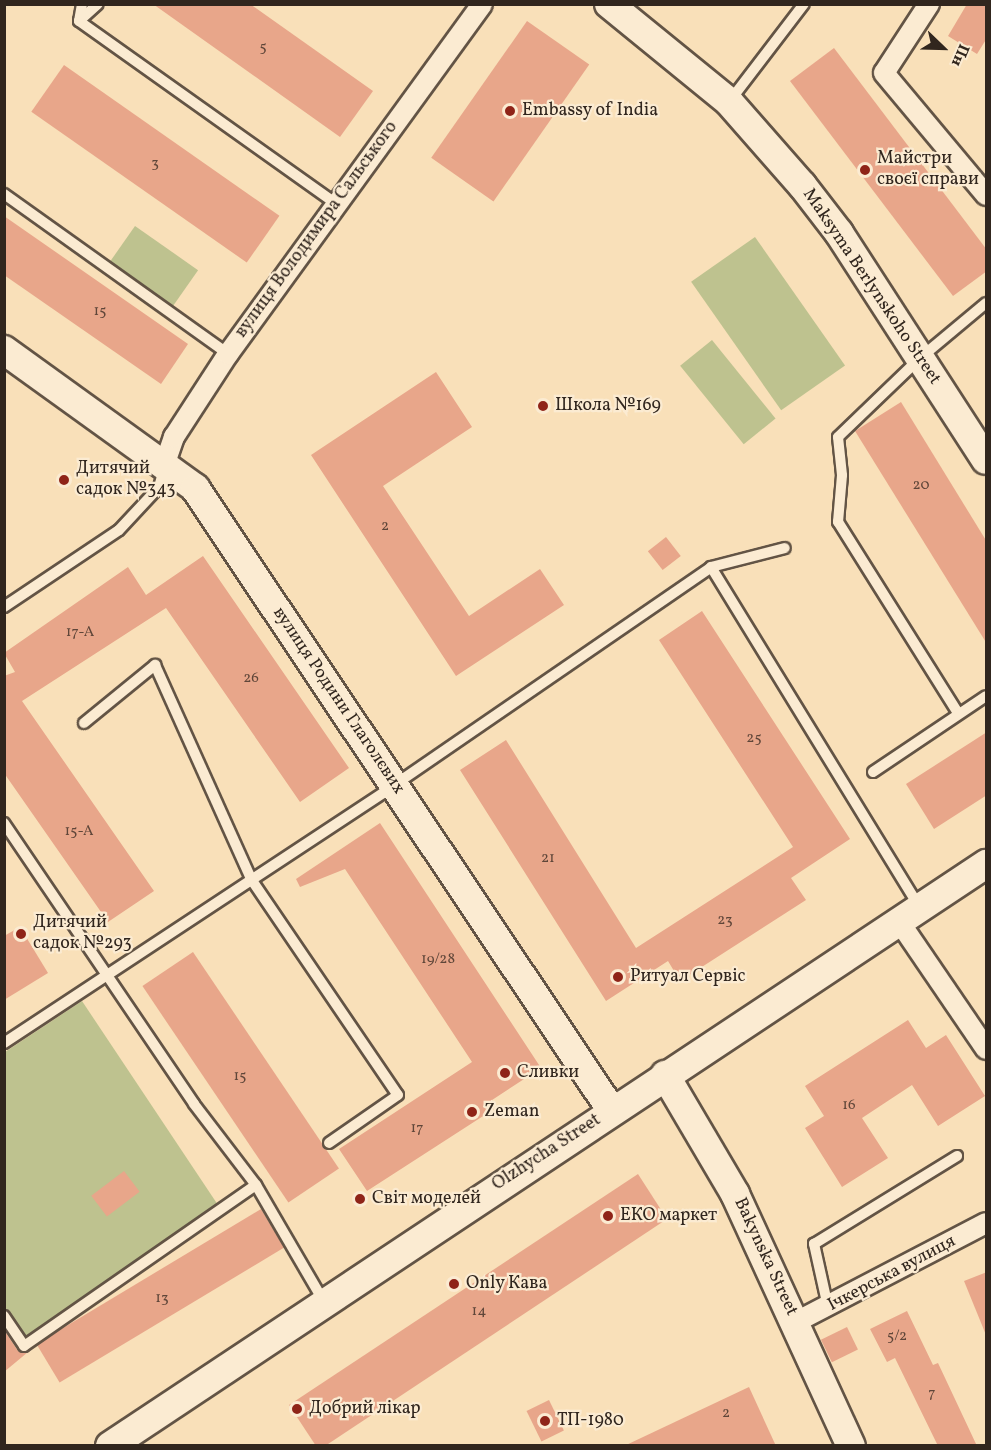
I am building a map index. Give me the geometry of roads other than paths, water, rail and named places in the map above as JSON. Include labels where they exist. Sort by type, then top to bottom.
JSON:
[{"type":"street","name":"вулиця Володимира Сальського","points":[[165,463],[174,437],[228,354],[335,203],[482,4]]},
{"type":"street","name":"Maksyma Berlynskoho Street","points":[[609,4],[729,102],[839,233],[919,359],[987,460]]},
{"type":"street","points":[[930,4],[884,72],[987,195]]},
{"type":"street","name":"вулиця Родини Глаголєвих","points":[[4,350],[165,463],[195,488],[612,1110]]},
{"type":"street","name":"Olzhycha Street","points":[[110,1446],[612,1110],[909,913],[987,864]]},
{"type":"street","points":[[909,913],[987,1049]]},
{"type":"street","name":"Bakynska Street","points":[[665,1075],[735,1194],[796,1322],[851,1446]]},
{"type":"street","name":"Ічкерська вулиця","points":[[796,1322],[828,1308],[987,1223]]},
{"type":"lane","points":[[79,21],[82,4]]},
{"type":"lane","points":[[79,21],[98,4]]},
{"type":"lane","points":[[729,102],[804,4]]},
{"type":"lane","points":[[79,21],[335,203]]},
{"type":"lane","points":[[4,194],[228,354]]},
{"type":"lane","points":[[958,712],[838,522],[843,475],[838,437],[919,359],[987,303]]},
{"type":"lane","points":[[4,607],[119,530],[159,487],[165,463]]},
{"type":"lane","points":[[4,1043],[395,784],[711,567],[785,548]]},
{"type":"lane","points":[[711,567],[909,913]]},
{"type":"lane","points":[[84,723],[155,665],[251,879],[398,1095],[329,1143]]},
{"type":"lane","points":[[873,772],[958,712],[987,696]]},
{"type":"lane","points":[[4,823],[194,1104],[256,1185],[324,1302]]},
{"type":"lane","points":[[828,1308],[814,1244],[957,1156]]},
{"type":"lane","points":[[4,1316],[24,1346],[256,1185]]},
{"type":"place","name":"Embassy of India","points":[[510,111]]},
{"type":"place","name":"Майстри своєї справи","points":[[865,170]]},
{"type":"place","name":"Школа №169","points":[[543,406]]},
{"type":"place","name":"Дитячий садок №343","points":[[64,480]]},
{"type":"place","name":"Дитячий садок №293","points":[[21,934]]},
{"type":"place","name":"Ритуал Сервіс","points":[[618,977]]},
{"type":"place","name":"Сливки","points":[[505,1073]]},
{"type":"place","name":"Zeman","points":[[472,1112]]},
{"type":"place","name":"Світ моделей","points":[[360,1199]]},
{"type":"place","name":"ЕКО маркет","points":[[608,1216]]},
{"type":"place","name":"Only Кава","points":[[454,1284]]},
{"type":"place","name":"Добрий лікар","points":[[297,1409]]},
{"type":"place","name":"ТП-1980","points":[[545,1421]]}]
